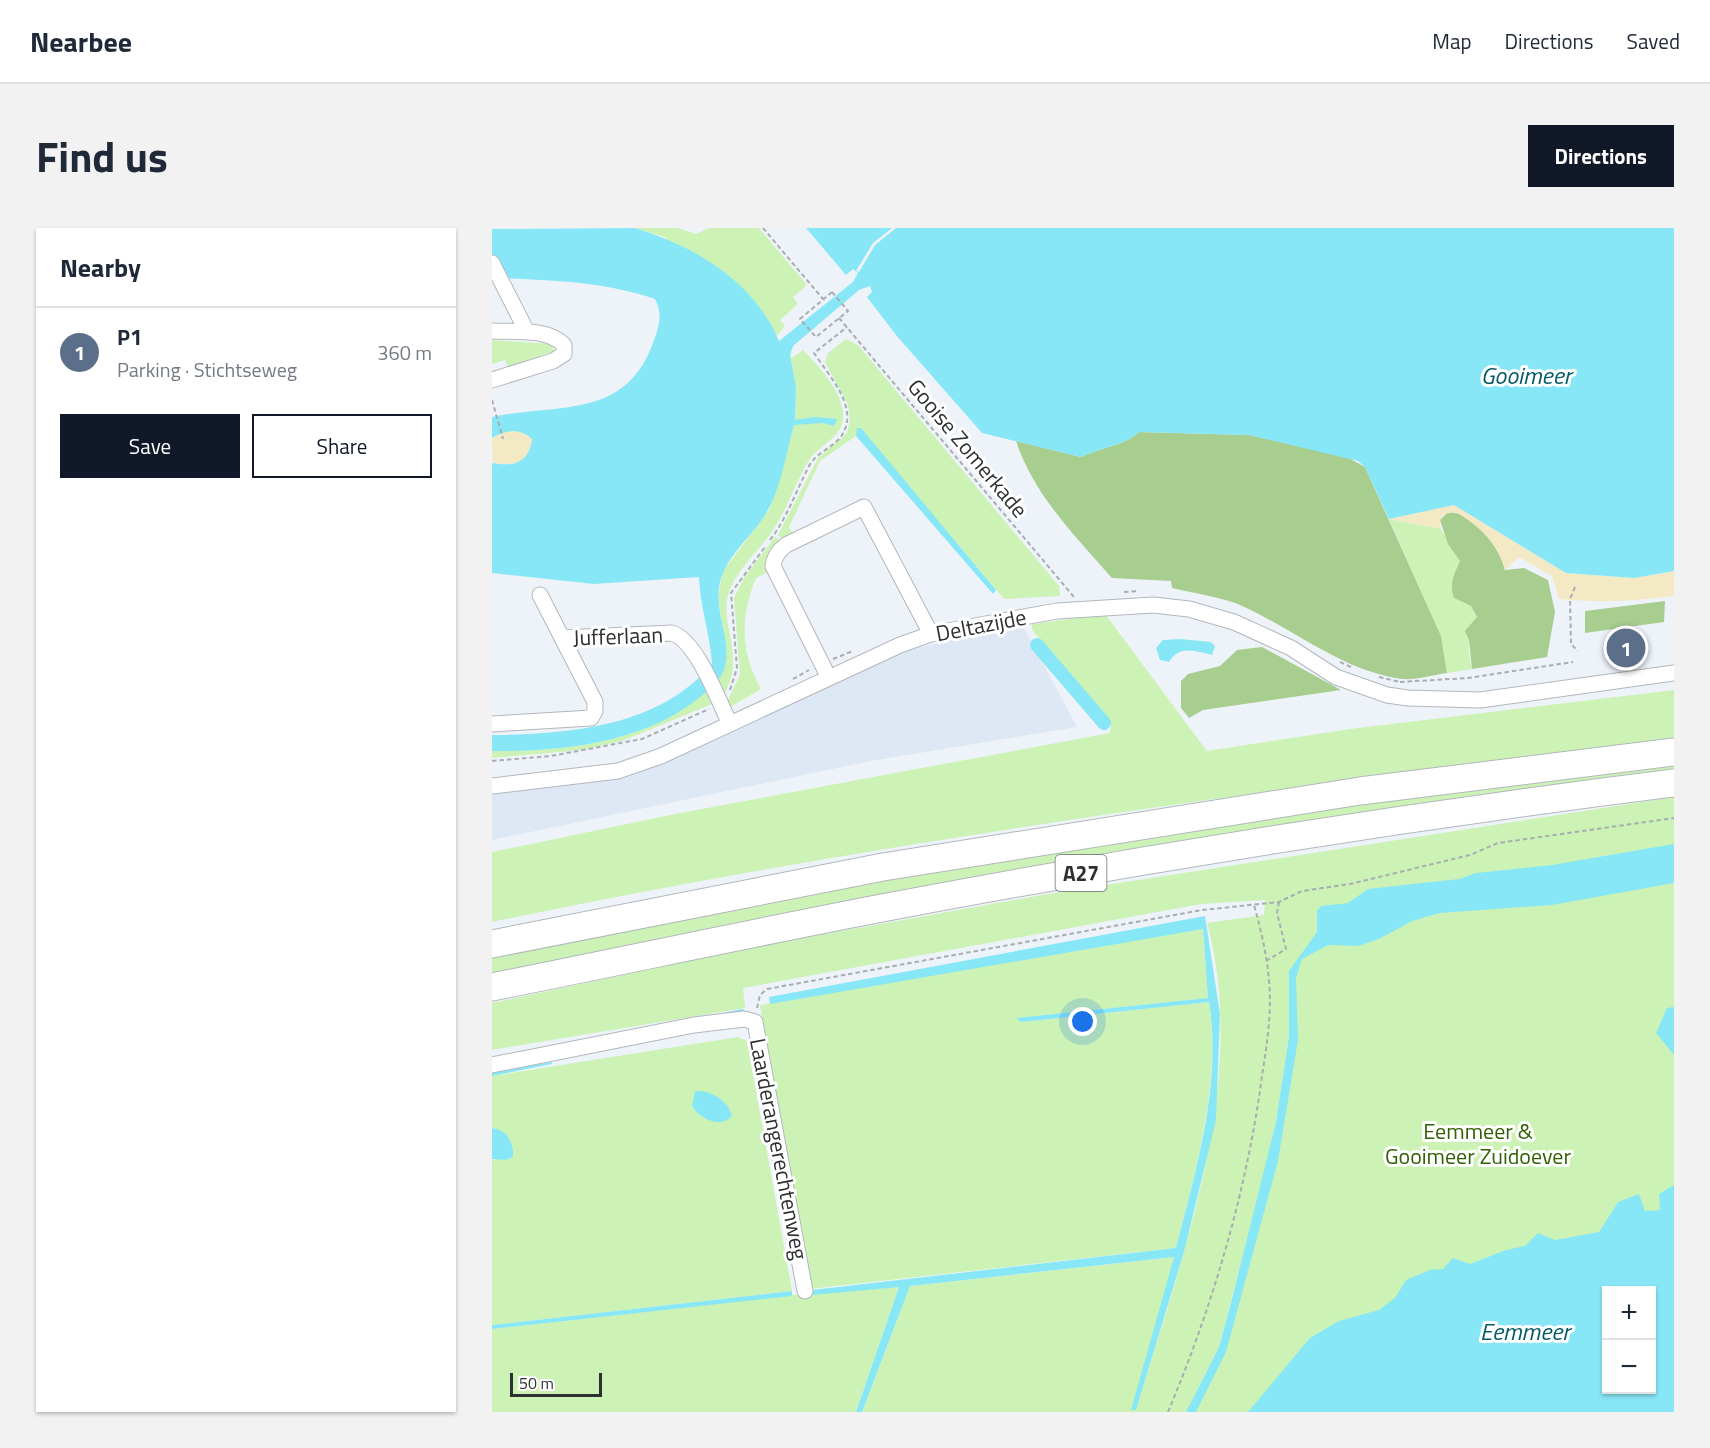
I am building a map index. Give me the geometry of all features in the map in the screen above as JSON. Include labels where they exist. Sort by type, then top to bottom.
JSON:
[{"type":"highway","name":"A27","points":[[492,944],[883,867],[1360,791],[1674,752]]},
{"type":"highway","name":"A27","points":[[492,987],[882,908],[1149,860],[1353,826],[1674,783]]},
{"type":"street","points":[[492,263],[527,332]]},
{"type":"street","points":[[492,331],[527,332],[557,338],[564,345],[564,354],[553,361],[492,380]]},
{"type":"street","points":[[828,676],[772,566],[779,550],[786,545],[864,507],[931,634]]},
{"type":"street","name":"Jufferlaan","points":[[492,724],[591,718],[595,711],[595,702],[540,595]]},
{"type":"street","name":"Deltazijde","points":[[492,786],[618,771],[661,756],[883,651],[931,634],[1057,611],[1153,605],[1189,609],[1234,622],[1291,648],[1336,677],[1387,695],[1427,700],[1480,700],[1674,673]]},
{"type":"street","name":"Jufferlaan","points":[[562,638],[672,633],[682,637],[698,661],[730,724]]},
{"type":"street","name":"Laarderangerechtenweg","points":[[492,1065],[694,1025],[744,1019],[755,1022],[805,1292]]},
{"type":"path","points":[[763,228],[823,299]]},
{"type":"path","points":[[832,292],[848,311],[816,337],[800,319],[823,299],[832,292]]},
{"type":"path","name":"Gooise Zomerkade","points":[[839,318],[1074,597]]},
{"type":"path","points":[[492,761],[551,756],[642,739],[718,699],[734,684],[737,668],[731,593],[778,530],[810,463],[839,439],[848,419],[844,398],[814,353],[847,327]]},
{"type":"path","points":[[492,400],[503,439]]},
{"type":"path","points":[[1575,587],[1570,599],[1571,644],[1578,651]]},
{"type":"path","points":[[1400,682],[1468,678],[1573,662]]},
{"type":"path","points":[[755,1022],[757,1002],[766,989],[1202,910],[1279,902],[1302,891],[1350,884],[1470,855],[1498,843],[1674,818]]},
{"type":"path","points":[[1266,962],[1286,949],[1277,913],[1279,902]]},
{"type":"path","points":[[1168,1412],[1205,1312],[1242,1187],[1254,1134],[1269,1024],[1269,981],[1254,905]]},
{"type":"shaded area","points":[[1021,622],[1077,727],[871,761],[492,840],[492,792],[579,784],[673,760],[899,653]]},
{"type":"green space","points":[[635,228],[678,228],[696,234],[709,228],[759,228],[807,285],[793,297],[798,304],[780,320],[785,326],[777,336],[745,291],[664,237]]},
{"type":"green space","points":[[846,339],[858,345],[1059,586],[1060,596],[1004,599],[859,427],[856,436],[820,461],[789,527],[794,536],[786,541],[778,535],[818,458],[847,433],[850,419],[848,405],[825,362],[828,353]]},
{"type":"green space","points":[[492,340],[551,344],[554,351],[508,367],[505,360],[492,364]]},
{"type":"green space","points":[[803,350],[834,388],[840,399],[843,422],[835,436],[809,460],[777,524],[742,568],[729,592],[727,616],[733,666],[724,694],[716,683],[725,642],[718,597],[723,571],[769,510],[795,422],[796,387],[790,355],[792,358]]},
{"type":"green space","points":[[1139,432],[1249,435],[1345,456],[1365,467],[1441,636],[1447,673],[1407,679],[1379,674],[1337,658],[1235,603],[1172,588],[1171,581],[1112,578],[1045,497],[1033,479],[1016,441],[1081,457],[1126,441]]},
{"type":"green space","points":[[1448,512],[1467,518],[1484,533],[1498,552],[1505,570],[1524,568],[1548,580],[1555,612],[1547,657],[1472,669],[1469,640],[1465,631],[1477,617],[1471,606],[1454,598],[1453,579],[1460,561],[1448,544],[1440,520]]},
{"type":"green space","points":[[1389,519],[1441,529],[1460,561],[1456,569],[1454,598],[1471,606],[1477,618],[1471,630],[1469,643],[1472,669],[1447,673],[1441,636]]},
{"type":"green space","points":[[775,537],[782,543],[770,571],[756,578],[745,621],[749,661],[761,689],[730,707],[727,702],[740,675],[734,598],[744,578]]},
{"type":"green space","points":[[1665,601],[1664,622],[1585,633],[1585,611]]},
{"type":"green space","points":[[1105,614],[1207,751],[1350,729],[1674,690],[1674,738],[1229,797],[933,841],[639,893],[492,922],[492,852],[675,814],[1110,733],[1111,724],[1032,630],[1032,624]]},
{"type":"green space","points":[[1262,647],[1341,690],[1203,710],[1189,718],[1181,708],[1181,681],[1188,674],[1220,666],[1237,650]]},
{"type":"green space","points":[[706,691],[712,704],[622,741],[582,750],[492,758],[492,751],[577,746],[634,733],[684,708]]},
{"type":"green space","points":[[1674,765],[1674,768],[1651,774],[492,977],[492,956],[878,881],[1340,805]]},
{"type":"green space","name":"Eemmeer & Gooimeer Zuidoever","points":[[1674,797],[1674,1412],[1193,1412],[1213,1374],[1252,1242],[1293,1056],[1289,971],[1289,1036],[1276,1122],[1259,1195],[1219,1347],[1186,1412],[862,1412],[910,1286],[1175,1257],[1136,1410],[1190,1232],[1215,1106],[1220,1044],[1218,983],[1207,923],[1264,915],[1265,900],[1201,904],[743,988],[745,1008],[492,1050],[492,1003],[758,946],[1042,895]]},
{"type":"green space","points":[[1203,928],[1208,998],[1017,1018],[1021,1022],[1209,1002],[1212,1064],[1209,1095],[1198,1157],[1176,1248],[809,1289],[760,1005]]},
{"type":"green space","points":[[738,1037],[747,1041],[792,1291],[492,1325],[492,1159],[495,1161],[496,1128],[492,1128],[492,1076]]},
{"type":"green space","points":[[899,1287],[856,1412],[492,1412],[492,1329],[792,1295]]},
{"type":"sand","points":[[509,430],[525,433],[532,438],[528,454],[515,463],[493,463],[492,438]]},
{"type":"sand","points":[[1454,505],[1566,573],[1634,578],[1674,571],[1674,596],[1617,601],[1559,599],[1552,576],[1519,557],[1505,570],[1498,552],[1487,536],[1456,512],[1444,514],[1440,520],[1441,529],[1389,519]]},
{"type":"water","name":"Gooimeer","points":[[635,228],[679,245],[720,269],[754,301],[768,320],[779,341],[853,282],[858,273],[853,269],[846,275],[806,228],[1674,228],[1674,571],[1634,578],[1566,573],[1454,505],[1389,519],[1365,467],[1358,461],[1249,435],[1139,432],[1126,441],[1081,457],[982,433],[896,335],[867,297],[872,292],[870,286],[859,290],[793,346],[790,355],[796,387],[795,420],[815,417],[837,419],[834,426],[823,423],[794,425],[781,478],[769,508],[724,571],[720,583],[719,605],[726,661],[720,678],[685,708],[634,733],[577,746],[492,751],[492,735],[582,729],[640,714],[666,702],[691,685],[712,664],[699,577],[594,584],[492,573],[492,463],[519,462],[528,453],[532,439],[523,433],[513,431],[492,438],[492,417],[565,408],[607,397],[625,385],[641,368],[653,343],[659,315],[655,299],[615,288],[574,282],[492,278],[492,229]]},
{"type":"water","points":[[857,428],[861,428],[996,590],[993,594],[856,436]]},
{"type":"water","points":[[1163,640],[1211,642],[1215,646],[1212,655],[1183,651],[1169,662],[1160,660],[1156,648]]},
{"type":"water","points":[[1674,844],[1674,883],[1552,905],[1440,913],[1412,921],[1379,939],[1358,946],[1328,945],[1302,959],[1296,978],[1298,1040],[1278,1161],[1226,1352],[1196,1412],[1186,1412],[1219,1347],[1233,1295],[1276,1122],[1289,1036],[1289,971],[1317,932],[1317,911],[1321,906],[1348,903],[1368,889],[1459,879],[1476,873],[1552,865]]},
{"type":"water","points":[[1205,916],[1220,1014],[1216,1120],[1184,1252],[1136,1410],[1131,1410],[1174,1257],[910,1286],[862,1412],[856,1412],[899,1287],[813,1295],[812,1290],[1176,1248],[1199,1157],[1210,1095],[1212,1033],[1209,1002],[1021,1022],[1016,1018],[1208,998],[1203,929],[770,1004],[769,997]]},
{"type":"water","points":[[1674,1007],[1674,1055],[1656,1033],[1667,1008]]},
{"type":"water","points":[[552,1062],[552,1064],[492,1076],[492,1072]]},
{"type":"water","points":[[695,1091],[707,1092],[718,1097],[727,1105],[732,1116],[722,1122],[716,1122],[700,1115],[692,1106]]},
{"type":"water","points":[[492,1128],[506,1134],[512,1146],[513,1157],[506,1160],[492,1159]]},
{"type":"water","name":"Eemmeer","points":[[1674,1185],[1674,1412],[1248,1412],[1310,1338],[1339,1321],[1379,1310],[1395,1298],[1406,1280],[1430,1270],[1443,1269],[1453,1258],[1470,1264],[1506,1250],[1525,1246],[1538,1233],[1555,1240],[1599,1232],[1618,1202],[1639,1194],[1645,1211],[1660,1210],[1659,1194]]},
{"type":"water","points":[[792,1291],[792,1296],[492,1329],[492,1325]]},
{"type":"pier","points":[[892,228],[896,228],[875,245],[859,272],[856,271],[873,243]]},
{"type":"waterway","points":[[1037,645],[1104,723]]},
{"type":"waterway","points":[[728,1014],[742,1011]]},
{"type":"place","name":"P1","points":[[1626,648]]}]
